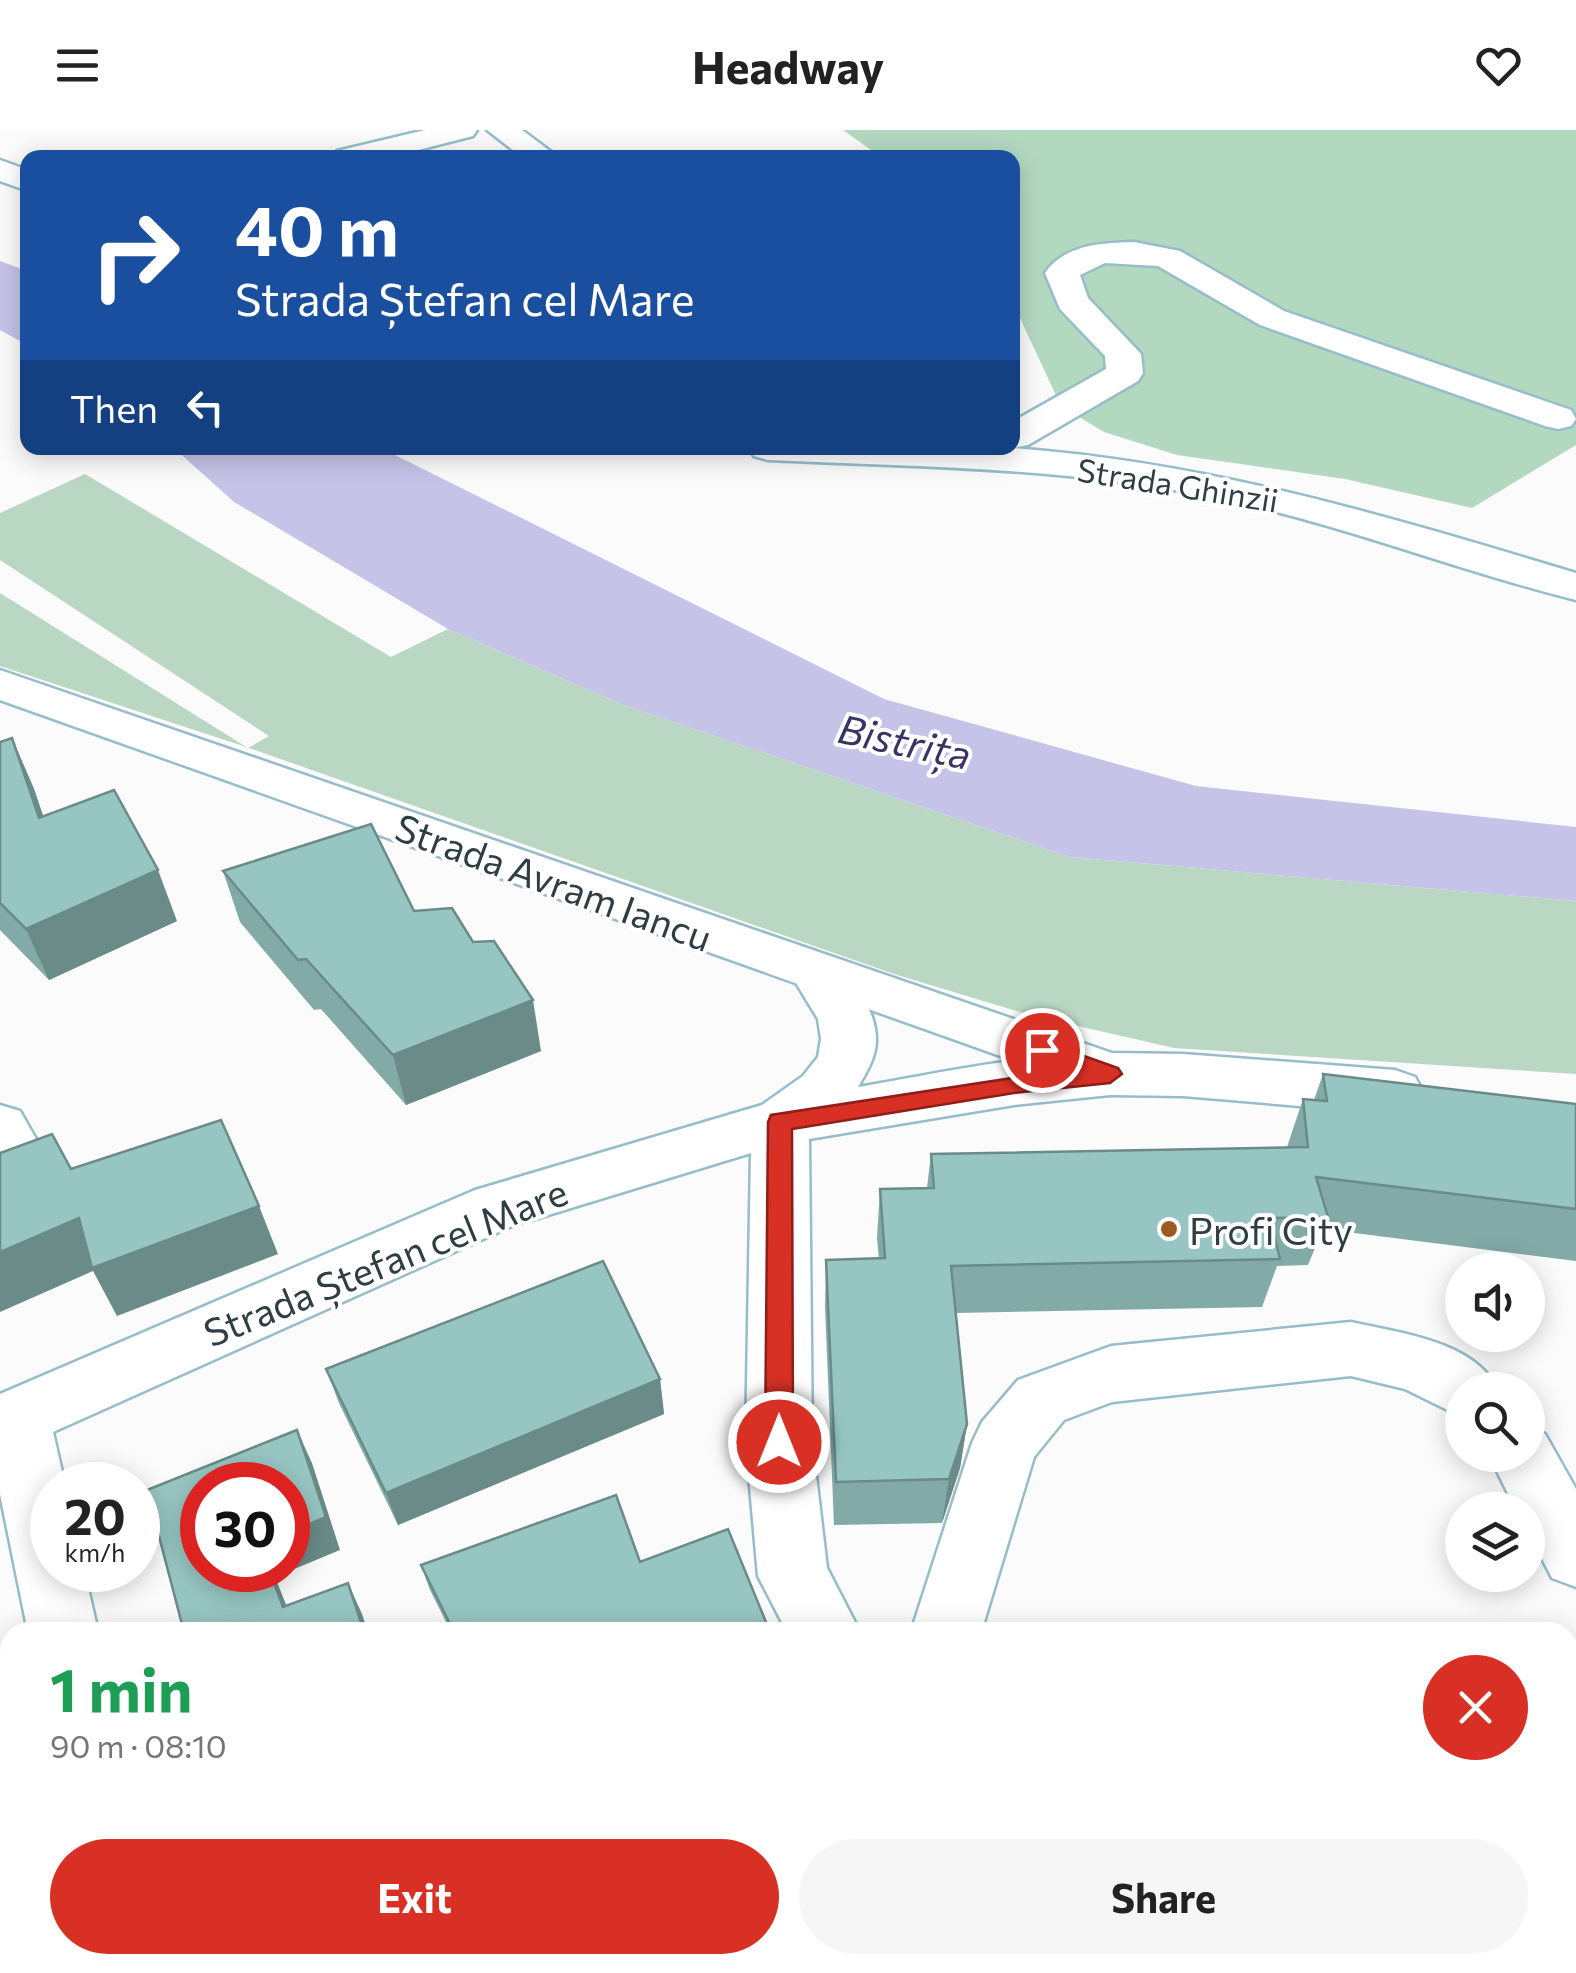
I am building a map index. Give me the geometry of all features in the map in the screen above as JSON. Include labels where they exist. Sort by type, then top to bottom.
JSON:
[{"type":"street","points":[[381,150],[462,130]]},
{"type":"street","points":[[502,130],[534,150]]},
{"type":"street","points":[[1020,432],[1102,390],[1125,373],[1123,354],[1072,302],[1062,272],[1077,261],[1118,252],[1168,258],[1272,318],[1558,418]]},
{"type":"street","points":[[1020,442],[1046,465]]},
{"type":"street","name":"Strada Ghinzii","points":[[882,455],[1162,476],[1294,502],[1576,587]]},
{"type":"street","name":"Strada Avram Iancu","points":[[0,684],[1110,1074]]},
{"type":"street","name":"Strada Ștefan cel Mare","points":[[780,1122],[818,1099],[842,1069],[850,1034],[840,1001],[816,973]]},
{"type":"street","name":"Strada Ștefan cel Mare","points":[[8,1421],[496,1207],[780,1122],[1014,1084],[1110,1074],[1183,1075],[1445,1096]]},
{"type":"street","points":[[780,1122],[779,1442],[794,1576],[820,1622]]},
{"type":"street","points":[[0,1126],[11,1146],[0,1150]]},
{"type":"street","points":[[949,1622],[1005,1443],[1041,1400],[1112,1374],[1351,1349],[1420,1365],[1445,1379]]},
{"type":"street","points":[[8,1421],[60,1622]]},
{"type":"street","points":[[1531,1472],[1576,1554]]},
{"type":"green space","points":[[843,130],[1576,130],[1576,445],[1472,508],[1345,479],[1177,455],[1104,432],[1061,406],[1020,318],[1020,150],[871,150]]},
{"type":"green space","points":[[85,474],[391,657],[448,629],[621,704],[1070,857],[1576,901],[1576,1074],[1174,1048],[1030,1015],[894,974],[248,748],[269,736],[0,560],[0,513]]},
{"type":"green space","points":[[0,593],[247,747],[0,666]]},
{"type":"water","points":[[0,261],[20,268],[20,341],[0,330]]},
{"type":"water","name":"Bistrița","points":[[182,455],[395,455],[884,699],[1196,786],[1576,827],[1576,901],[1070,857],[621,704],[448,629],[234,502]]},
{"type":"building","points":[[12,738],[39,818],[114,790],[158,870],[26,929],[0,903],[0,742]]},
{"type":"building","points":[[371,824],[414,911],[452,908],[473,942],[494,941],[533,1000],[393,1055],[306,959],[298,960],[223,871]]},
{"type":"building","points":[[1323,1074],[1576,1104],[1576,1209],[1316,1177],[1328,1217],[1270,1218],[1280,1259],[951,1266],[967,1424],[949,1479],[836,1482],[826,1260],[885,1258],[880,1189],[934,1188],[931,1154],[1308,1147],[1303,1099],[1327,1101]]},
{"type":"building","points":[[221,1120],[259,1206],[92,1268],[79,1218],[0,1252],[0,1153],[52,1134],[71,1169]]},
{"type":"building","points":[[603,1261],[660,1379],[386,1493],[326,1369]]},
{"type":"building","points":[[297,1430],[308,1462],[217,1462]]},
{"type":"building","points":[[310,1469],[326,1517],[310,1524]]},
{"type":"building","points":[[180,1477],[180,1592],[277,1592],[283,1607],[348,1583],[361,1622],[181,1622],[160,1540],[160,1485]]},
{"type":"building","points":[[616,1495],[640,1562],[728,1529],[766,1622],[449,1622],[421,1565]]},
{"type":"place","name":"Profi City","points":[[1169,1229]]},
{"type":"route","points":[[779,1442],[780,1122],[1014,1084],[1110,1074],[1042,1050]]}]
